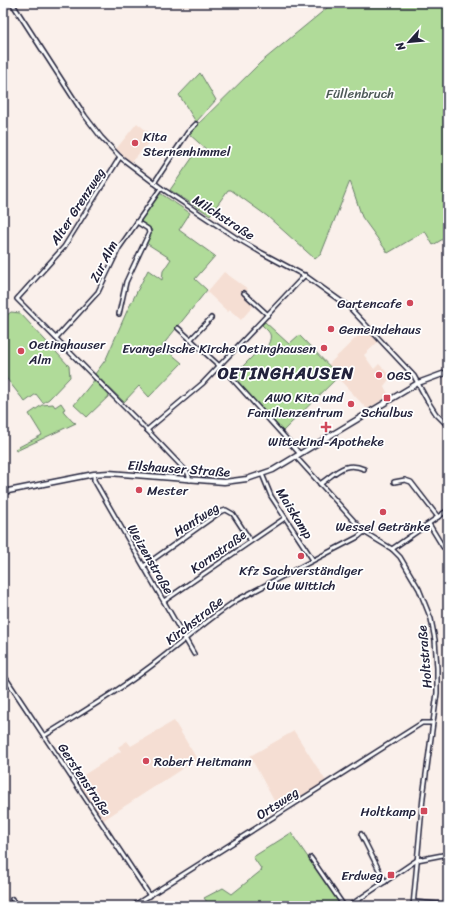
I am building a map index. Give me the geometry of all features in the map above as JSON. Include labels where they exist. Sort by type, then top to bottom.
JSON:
[{"type":"street","name":"Milchstraße","points":[[12,3],[85,116],[120,157],[161,188],[242,241],[305,275],[350,307],[414,376],[433,409],[448,426]]},
{"type":"street","points":[[154,183],[188,132],[196,124]]},
{"type":"street","name":"Alter Grenzweg","points":[[56,338],[17,299],[64,247],[120,157]]},
{"type":"street","name":"Zur Alm","points":[[56,338],[98,292],[119,248],[161,188]]},
{"type":"street","points":[[119,314],[126,282],[149,233],[148,229],[137,222]]},
{"type":"street","points":[[147,430],[203,383],[305,275]]},
{"type":"street","points":[[244,293],[268,315]]},
{"type":"street","points":[[190,340],[211,318]]},
{"type":"street","name":"Holtstraße","points":[[178,328],[219,366],[298,456],[320,484],[364,532],[392,549],[400,557],[419,589],[431,619],[435,640],[437,693],[432,722],[413,906]]},
{"type":"street","points":[[56,338],[188,473],[190,480]]},
{"type":"street","name":"Eilshauser Straße","points":[[3,492],[94,474],[109,473],[218,482],[235,482],[262,474],[298,456],[418,383],[448,372]]},
{"type":"street","points":[[320,484],[347,466],[355,466],[364,470]]},
{"type":"street","name":"Weizenstraße","points":[[94,474],[94,480],[194,654]]},
{"type":"street","name":"Maiskamp","points":[[262,474],[271,496],[313,560]]},
{"type":"street","points":[[394,482],[405,480],[411,482],[438,517]]},
{"type":"street","name":"Hanfweg","points":[[144,566],[220,512],[226,510],[233,514],[250,540]]},
{"type":"street","points":[[392,549],[448,510]]},
{"type":"street","name":"Kornstraße","points":[[164,601],[250,540],[285,518]]},
{"type":"street","points":[[429,524],[444,547]]},
{"type":"street","name":"Kirchstraße","points":[[44,736],[122,687],[186,639],[221,610],[237,600],[358,537],[364,532]]},
{"type":"street","name":"Gerstenstraße","points":[[3,674],[150,896]]},
{"type":"street","name":"Ortsweg","points":[[133,906],[422,723],[432,722]]},
{"type":"street","points":[[361,834],[385,882]]},
{"type":"street","points":[[349,906],[418,860],[448,854]]},
{"type":"street","points":[[311,858],[344,906]]},
{"type":"street","points":[[12,899],[16,906]]},
{"type":"street","points":[[414,902],[448,905]]},
{"type":"shaded area","name":"Kita Sternenhimmel","points":[[137,123],[154,137],[131,162],[116,149]]},
{"type":"shaded area","points":[[224,272],[248,289],[243,295],[254,305],[241,320],[230,310],[228,312],[207,292]]},
{"type":"shaded area","points":[[366,328],[378,342],[364,355],[374,369],[379,364],[391,377],[384,386],[389,396],[367,409],[328,365]]},
{"type":"shaded area","points":[[174,721],[197,759],[102,821],[76,780],[121,751],[118,747],[127,741],[131,746]]},
{"type":"shaded area","points":[[294,731],[326,781],[282,811],[279,810],[250,756]]},
{"type":"green space","name":"Füllenbruch","points":[[333,3],[448,3],[448,236],[433,245],[425,231],[388,253],[362,217],[350,181],[321,254],[315,259],[267,216],[231,190],[228,190],[210,215],[170,190],[197,151],[203,156],[207,150],[189,134],[190,132],[260,63]]},
{"type":"green space","points":[[200,73],[216,100],[196,122],[179,95]]},
{"type":"green space","points":[[160,193],[190,213],[179,230],[215,256],[195,279],[207,290],[162,346],[182,363],[149,397],[139,386],[124,402],[95,374],[106,359],[127,311],[148,270],[162,280],[163,271],[171,259],[146,243],[152,230],[140,221]]},
{"type":"green space","points":[[11,312],[20,313],[69,366],[70,377],[49,399],[43,403],[36,394],[25,402],[3,374],[3,318]]},
{"type":"green space","points":[[265,322],[289,344],[299,335],[339,376],[283,431],[232,377],[262,347],[268,354],[271,351],[268,345],[270,334],[262,325]]},
{"type":"green space","points":[[95,379],[111,394],[87,417],[74,405]]},
{"type":"green space","points":[[61,403],[65,409],[63,410],[64,412],[73,422],[76,423],[16,451],[15,449],[42,435],[29,414],[42,405],[53,404],[55,407]]},
{"type":"green space","points":[[291,833],[342,906],[210,906],[204,898],[223,888],[232,894],[262,870],[253,857]]},
{"type":"place","name":"Kita Sternenhimmel","points":[[135,143]]},
{"type":"place","name":"Gartencafe","points":[[410,303]]},
{"type":"place","name":"Gemeindehaus","points":[[331,329]]},
{"type":"place","name":"Evangelische Kirche Oetinghausen","points":[[324,348]]},
{"type":"place","name":"Oetinghauser Alm","points":[[21,351]]},
{"type":"place","name":"OGS","points":[[379,375]]},
{"type":"place","name":"Schulbus","points":[[387,398]]},
{"type":"place","name":"AWO Kita und Familienzentrum","points":[[351,404]]},
{"type":"place","name":"Wittekind-Apotheke","points":[[326,427]]},
{"type":"place","name":"Mester","points":[[139,490]]},
{"type":"place","name":"Wessel Getränke","points":[[383,512]]},
{"type":"place","name":"Kfz Sachverständiger Uwe Wittich","points":[[301,556]]},
{"type":"place","name":"Robert Heitmann","points":[[146,761]]},
{"type":"place","name":"Holtkamp","points":[[424,811]]},
{"type":"place","name":"Erdweg","points":[[391,875]]},
{"type":"district","name":"OETINGHAUSEN","points":[[286,373]]}]
